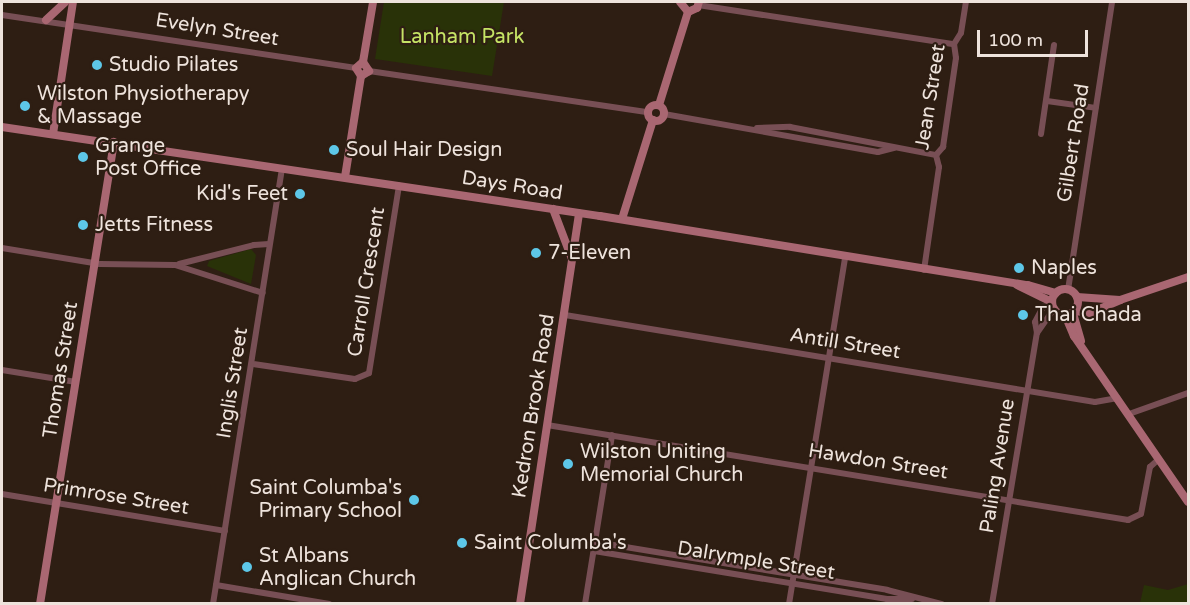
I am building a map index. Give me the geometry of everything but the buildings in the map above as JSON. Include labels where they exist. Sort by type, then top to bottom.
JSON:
[{"type":"main road","points":[[46,20],[65,2]]},
{"type":"main road","points":[[53,134],[73,2]]},
{"type":"main road","points":[[345,177],[373,2]]},
{"type":"main road","points":[[680,2],[688,12]]},
{"type":"main road","points":[[622,219],[653,120],[664,114],[659,105],[688,12],[699,3]]},
{"type":"main road","points":[[653,120],[648,112],[651,106],[659,105]]},
{"type":"main road","name":"Days Road","points":[[2,128],[114,142],[622,219],[1056,293]]},
{"type":"main road","name":"Thomas Street","points":[[39,603],[114,142]]},
{"type":"main road","points":[[553,209],[573,262]]},
{"type":"main road","name":"Kedron Brook Road","points":[[520,603],[579,213]]},
{"type":"main road","points":[[1071,313],[1090,313],[1120,300],[1188,277]]},
{"type":"main road","name":"Days Road","points":[[1017,285],[1053,306],[1071,313]]},
{"type":"main road","points":[[1053,306],[1056,293],[1068,290],[1077,297],[1120,300]]},
{"type":"main road","points":[[1077,297],[1071,313],[1083,345],[1188,502]]},
{"type":"street","name":"Jean Street","points":[[924,270],[939,167],[936,155],[944,136],[956,58],[954,44],[961,33],[966,2]]},
{"type":"street","name":"Gilbert Road","points":[[1068,290],[1112,2]]},
{"type":"street","points":[[699,3],[954,44]]},
{"type":"street","name":"Evelyn Street","points":[[2,15],[648,112]]},
{"type":"street","points":[[1041,134],[1054,45]]},
{"type":"street","points":[[1047,101],[1096,108]]},
{"type":"street","points":[[664,114],[757,128],[790,127],[936,155]]},
{"type":"street","points":[[757,128],[768,135],[878,152],[894,148]]},
{"type":"street","name":"Inglis Street","points":[[213,603],[253,364],[282,168]]},
{"type":"street","name":"Carroll Crescent","points":[[253,364],[362,382],[370,369],[399,185]]},
{"type":"street","points":[[175,265],[269,244]]},
{"type":"street","points":[[2,249],[95,263],[175,265],[203,272],[263,293]]},
{"type":"street","points":[[203,272],[204,258]]},
{"type":"street","points":[[789,603],[845,258]]},
{"type":"street","name":"Paling Avenue","points":[[992,603],[1037,333],[1053,306]]},
{"type":"street","name":"Antill Street","points":[[565,315],[1101,402],[1118,398]]},
{"type":"street","points":[[2,369],[76,382]]},
{"type":"street","points":[[1129,414],[1188,393]]},
{"type":"street","name":"Hawdon Street","points":[[547,425],[1134,519],[1142,511],[1150,467],[1160,459]]},
{"type":"street","points":[[585,603],[612,435]]},
{"type":"street","name":"Primrose Street","points":[[2,494],[225,531]]},
{"type":"street","name":"Dalrymple Street","points":[[595,542],[887,590],[913,599]]},
{"type":"street","name":"Dalrymple Street","points":[[594,551],[893,600],[913,599],[942,603]]},
{"type":"street","points":[[216,585],[329,603]]},
{"type":"green space","name":"Lanham Park","points":[[384,2],[504,2],[492,76],[375,59]]},
{"type":"green space","points":[[251,249],[256,255],[251,284],[207,266],[209,261]]},
{"type":"green space","points":[[1188,584],[1188,603],[1140,603],[1144,585],[1168,590]]},
{"type":"place","name":"Studio Pilates","points":[[97,65]]},
{"type":"place","name":"Wilston Physiotherapy & Massage","points":[[25,106]]},
{"type":"place","name":"Soul Hair Design","points":[[334,150]]},
{"type":"place","name":"Grange Post Office","points":[[83,157]]},
{"type":"place","name":"Kid's Feet","points":[[300,194]]},
{"type":"place","name":"Jetts Fitness","points":[[83,225]]},
{"type":"place","name":"7-Eleven","points":[[536,253]]},
{"type":"place","name":"Naples","points":[[1019,268]]},
{"type":"place","name":"Thai Chada","points":[[1023,315]]},
{"type":"place","name":"Wilston Uniting Memorial Church","points":[[568,464]]},
{"type":"place","name":"Saint Columba's Primary School","points":[[414,500]]},
{"type":"place","name":"Saint Columba's","points":[[462,543]]},
{"type":"place","name":"St Albans Anglican Church","points":[[247,567]]}]
